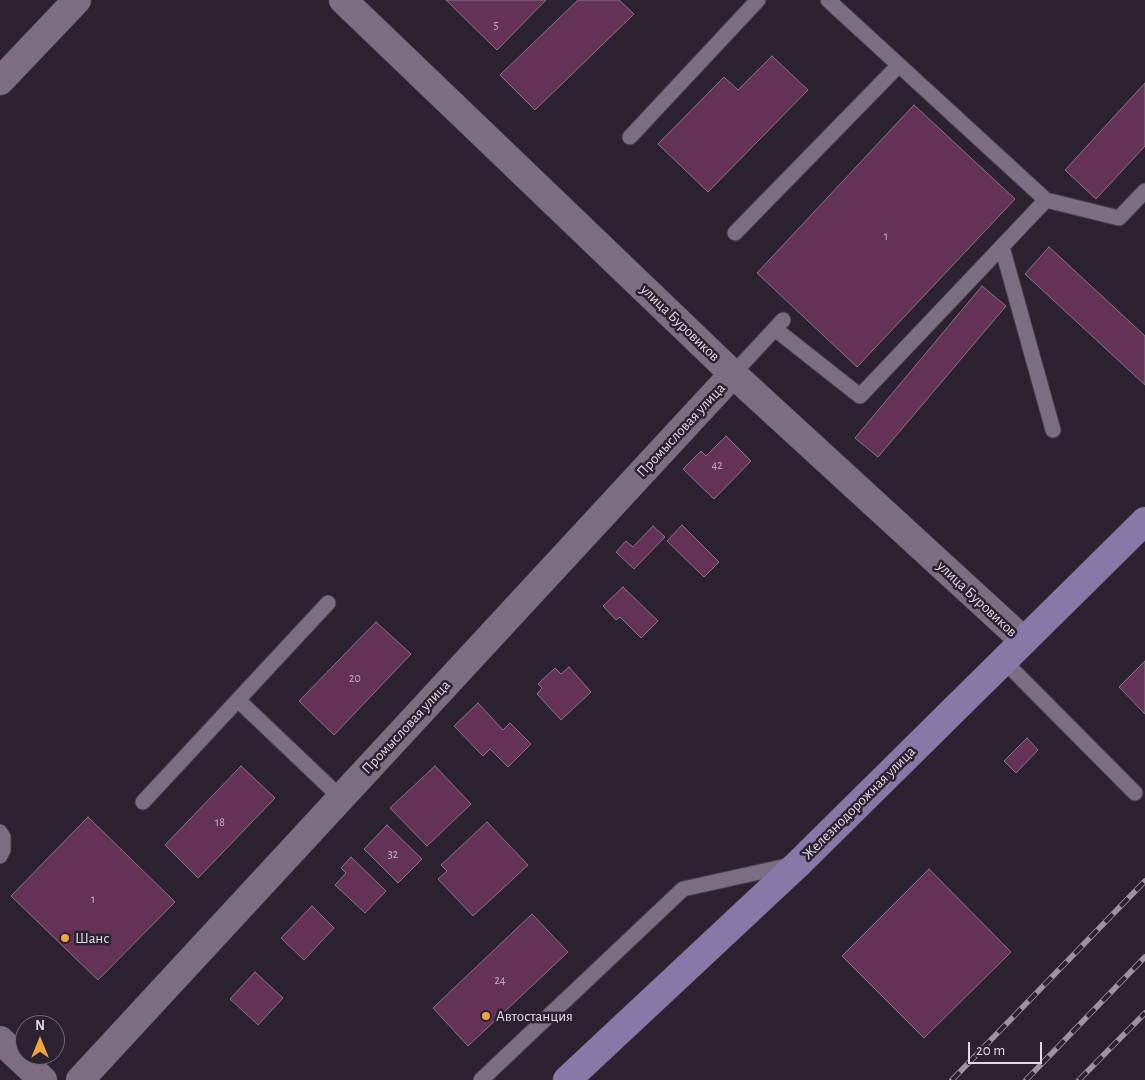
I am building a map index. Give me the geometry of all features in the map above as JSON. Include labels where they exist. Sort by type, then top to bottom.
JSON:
[{"type":"main road","name":"Железнодорожная улица","points":[[567,1080],[798,864],[1145,521]]},
{"type":"street","points":[[0,82],[78,0]]},
{"type":"street","name":"улица Буровиков","points":[[343,0],[733,374],[1023,640]]},
{"type":"street","name":"Промысловая улица","points":[[80,1080],[733,374]]},
{"type":"street","points":[[0,1040],[42,1080]]},
{"type":"lane","points":[[630,137],[758,0]]},
{"type":"lane","points":[[828,0],[1046,200],[1119,218],[1145,192]]},
{"type":"lane","points":[[735,233],[899,66]]},
{"type":"lane","points":[[733,374],[779,325],[860,396],[1046,200]]},
{"type":"lane","points":[[1002,247],[1053,430]]},
{"type":"lane","points":[[143,802],[328,603]]},
{"type":"lane","points":[[1003,660],[1135,793]]},
{"type":"lane","points":[[238,700],[341,798]]},
{"type":"lane","points":[[0,832],[3,837],[3,850],[0,856]]},
{"type":"lane","points":[[482,1080],[683,890],[798,864]]},
{"type":"building","points":[[446,0],[546,0],[497,50]]},
{"type":"building","points":[[578,0],[619,0],[634,14],[535,110],[500,75]]},
{"type":"building","points":[[772,56],[808,90],[708,192],[658,144],[724,77],[738,90]]},
{"type":"building","points":[[1145,83],[1145,146],[1096,199],[1065,170]]},
{"type":"building","points":[[914,105],[1015,199],[857,367],[757,273]]},
{"type":"building","points":[[1049,247],[1145,336],[1145,385],[1025,274]]},
{"type":"building","points":[[982,286],[1006,306],[878,457],[855,438]]},
{"type":"building","points":[[726,436],[751,461],[714,499],[683,469],[701,451],[706,456]]},
{"type":"building","points":[[682,525],[719,562],[704,577],[667,541]]},
{"type":"building","points":[[653,526],[665,537],[634,569],[616,552],[626,541],[633,547]]},
{"type":"building","points":[[623,587],[658,621],[641,638],[620,617],[616,620],[603,606]]},
{"type":"building","points":[[376,622],[411,654],[334,735],[299,701]]},
{"type":"building","points":[[1145,661],[1145,714],[1119,687]]},
{"type":"building","points":[[569,667],[591,692],[561,720],[537,694],[542,688],[538,684],[555,668],[561,674]]},
{"type":"building","points":[[478,703],[503,730],[510,723],[531,744],[508,767],[490,749],[483,756],[454,726]]},
{"type":"building","points":[[1027,738],[1038,750],[1016,773],[1004,761]]},
{"type":"building","points":[[241,766],[275,798],[198,878],[165,845]]},
{"type":"building","points":[[435,766],[471,804],[427,846],[390,808]]},
{"type":"building","points":[[88,817],[175,902],[98,980],[11,896]]},
{"type":"building","points":[[487,822],[528,865],[473,916],[438,879],[447,871],[441,865]]},
{"type":"building","points":[[387,825],[422,859],[398,883],[364,849]]},
{"type":"building","points":[[351,857],[386,891],[365,913],[335,885],[346,873],[341,868]]},
{"type":"building","points":[[929,869],[1011,952],[924,1038],[842,956]]},
{"type":"building","points":[[312,906],[334,928],[304,960],[281,938]]},
{"type":"building","points":[[532,914],[568,952],[468,1046],[433,1008]]},
{"type":"building","points":[[255,972],[283,998],[258,1025],[230,999]]},
{"type":"railway","points":[[952,1080],[1145,881]]},
{"type":"railway","points":[[1026,1080],[1145,957]]},
{"type":"railway","points":[[1079,1080],[1145,1013]]},
{"type":"place","name":"Шанс","points":[[65,938]]},
{"type":"place","name":"Автостанция","points":[[486,1016]]}]
